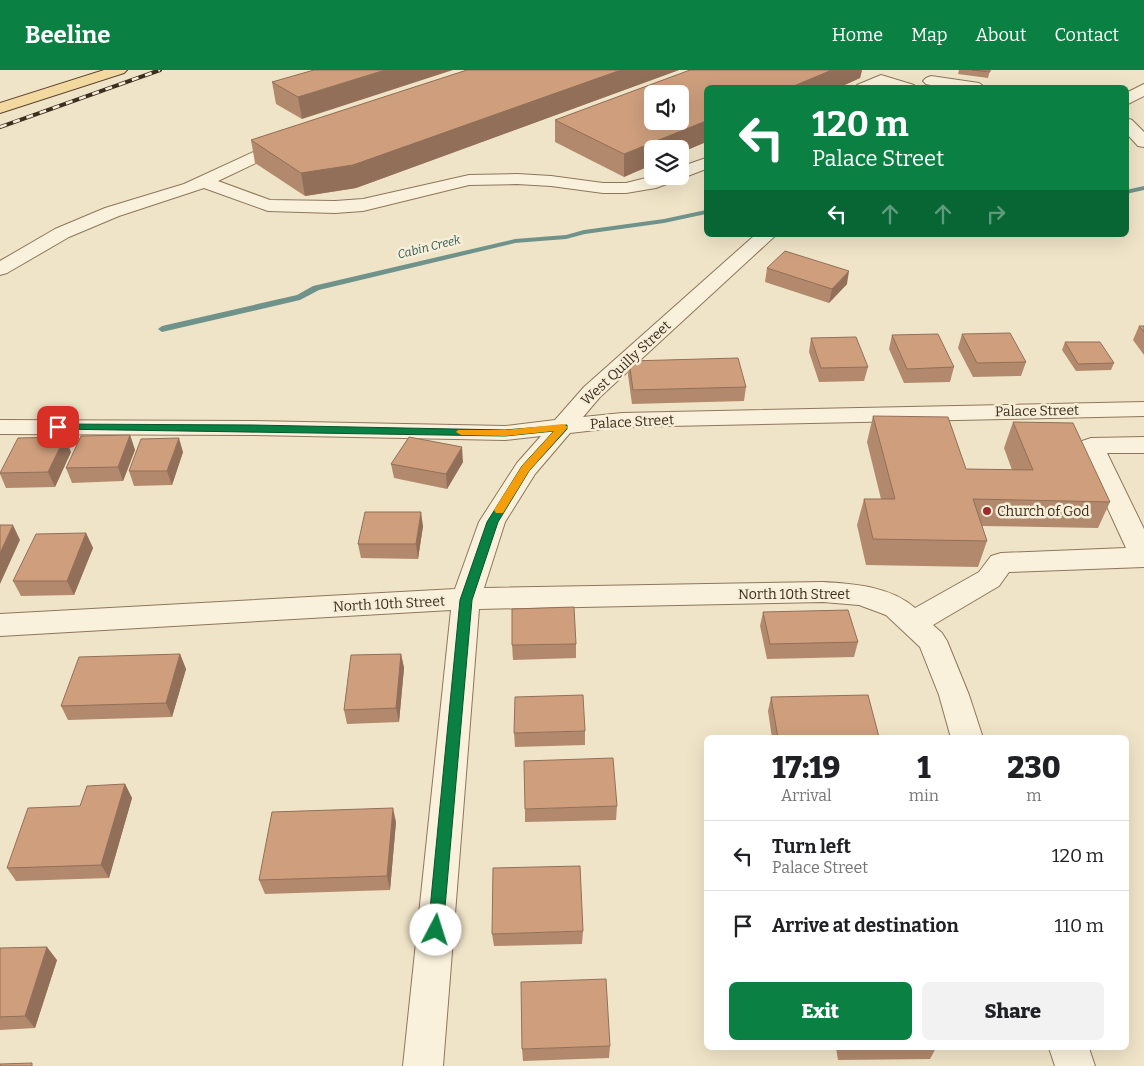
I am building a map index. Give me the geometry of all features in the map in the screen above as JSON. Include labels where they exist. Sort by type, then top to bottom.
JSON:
[{"type":"main road","points":[[0,108],[119,70]]},
{"type":"street","points":[[930,79],[963,85]]},
{"type":"street","points":[[869,85],[881,80],[898,85]]},
{"type":"street","points":[[1129,109],[1144,89]]},
{"type":"street","points":[[1129,112],[1144,142]]},
{"type":"street","points":[[0,269],[62,233],[112,212],[190,188],[299,136]]},
{"type":"street","points":[[689,170],[704,164]]},
{"type":"street","points":[[203,182],[268,205],[335,207],[362,205],[478,179],[551,181],[603,188],[626,188],[644,185]]},
{"type":"street","name":"West Quilly Street","points":[[423,1066],[466,600],[492,522],[526,469],[592,392],[764,237]]},
{"type":"street","name":"Palace Street","points":[[0,427],[252,428],[505,433],[622,420],[1144,409]]},
{"type":"street","points":[[967,735],[954,695],[932,642],[904,616],[972,590],[989,578],[1001,562],[1144,557],[1091,446],[1070,411]]},
{"type":"street","points":[[1091,446],[1144,445]]},
{"type":"street","name":"North 10th Street","points":[[0,625],[466,600],[823,592],[862,595],[904,616]]},
{"type":"street","points":[[1070,1050],[1075,1066]]},
{"type":"building","points":[[314,70],[385,70],[298,97],[272,82]]},
{"type":"building","points":[[467,70],[621,70],[353,165],[301,173],[251,140]]},
{"type":"building","points":[[690,70],[832,70],[796,85],[704,85],[704,122],[689,128],[689,85],[650,85]]},
{"type":"building","points":[[972,70],[990,70],[990,72]]},
{"type":"building","points":[[644,87],[644,130],[684,130],[659,140],[644,140],[644,146],[624,154],[555,120]]},
{"type":"building","points":[[785,251],[849,271],[832,289],[767,268]]},
{"type":"building","points":[[1010,333],[1026,362],[977,363],[962,334]]},
{"type":"building","points":[[938,334],[954,367],[907,369],[892,335]]},
{"type":"building","points":[[856,337],[868,367],[821,368],[811,338]]},
{"type":"building","points":[[1065,342],[1100,342],[1114,363],[1078,364]]},
{"type":"building","points":[[738,358],[746,387],[633,390],[629,361]]},
{"type":"building","points":[[873,416],[948,417],[966,469],[1033,470],[1013,422],[1073,423],[1110,502],[973,499],[987,541],[873,539],[864,499],[895,499]]},
{"type":"building","points":[[130,435],[118,467],[66,468],[81,436]]},
{"type":"building","points":[[65,437],[48,472],[0,473],[18,438]]},
{"type":"building","points":[[409,437],[462,447],[446,474],[391,464]]},
{"type":"building","points":[[179,438],[167,471],[129,471],[141,439]]},
{"type":"building","points":[[365,512],[421,512],[416,544],[358,544]]},
{"type":"building","points":[[0,525],[13,525],[0,553]]},
{"type":"building","points":[[86,533],[67,581],[13,581],[36,534]]},
{"type":"building","points":[[574,607],[576,644],[512,645],[512,609]]},
{"type":"building","points":[[848,610],[858,642],[770,644],[763,612]]},
{"type":"building","points":[[180,654],[166,703],[61,706],[79,657]]},
{"type":"building","points":[[401,654],[396,708],[344,710],[351,655]]},
{"type":"building","points":[[583,695],[585,731],[514,733],[515,697]]},
{"type":"building","points":[[868,695],[878,735],[777,735],[771,697]]},
{"type":"building","points":[[613,758],[617,806],[525,809],[524,761]]},
{"type":"building","points":[[125,784],[101,865],[7,868],[28,808],[80,806],[87,786]]},
{"type":"building","points":[[393,808],[387,876],[259,880],[272,812]]},
{"type":"building","points":[[580,866],[583,931],[492,934],[493,868]]},
{"type":"building","points":[[47,947],[25,1016],[0,1017],[0,948]]},
{"type":"building","points":[[606,979],[610,1046],[522,1049],[521,982]]},
{"type":"building","points":[[32,1063],[32,1066],[0,1066],[0,1064]]},
{"type":"waterway","name":"Cabin Creek","points":[[1129,191],[1144,188]]},
{"type":"waterway","name":"Cabin Creek","points":[[162,329],[300,297],[316,288],[515,241],[566,237],[584,232],[664,221],[704,212]]},
{"type":"railway","points":[[0,127],[160,70]]},
{"type":"slow traffic","points":[[461,432],[505,433],[563,427],[526,469],[500,510]]},
{"type":"place","name":"Church of God","points":[[987,511]]},
{"type":"route","points":[[58,427],[252,428],[505,433],[563,427],[526,469],[492,522],[466,600],[436,930]]}]
